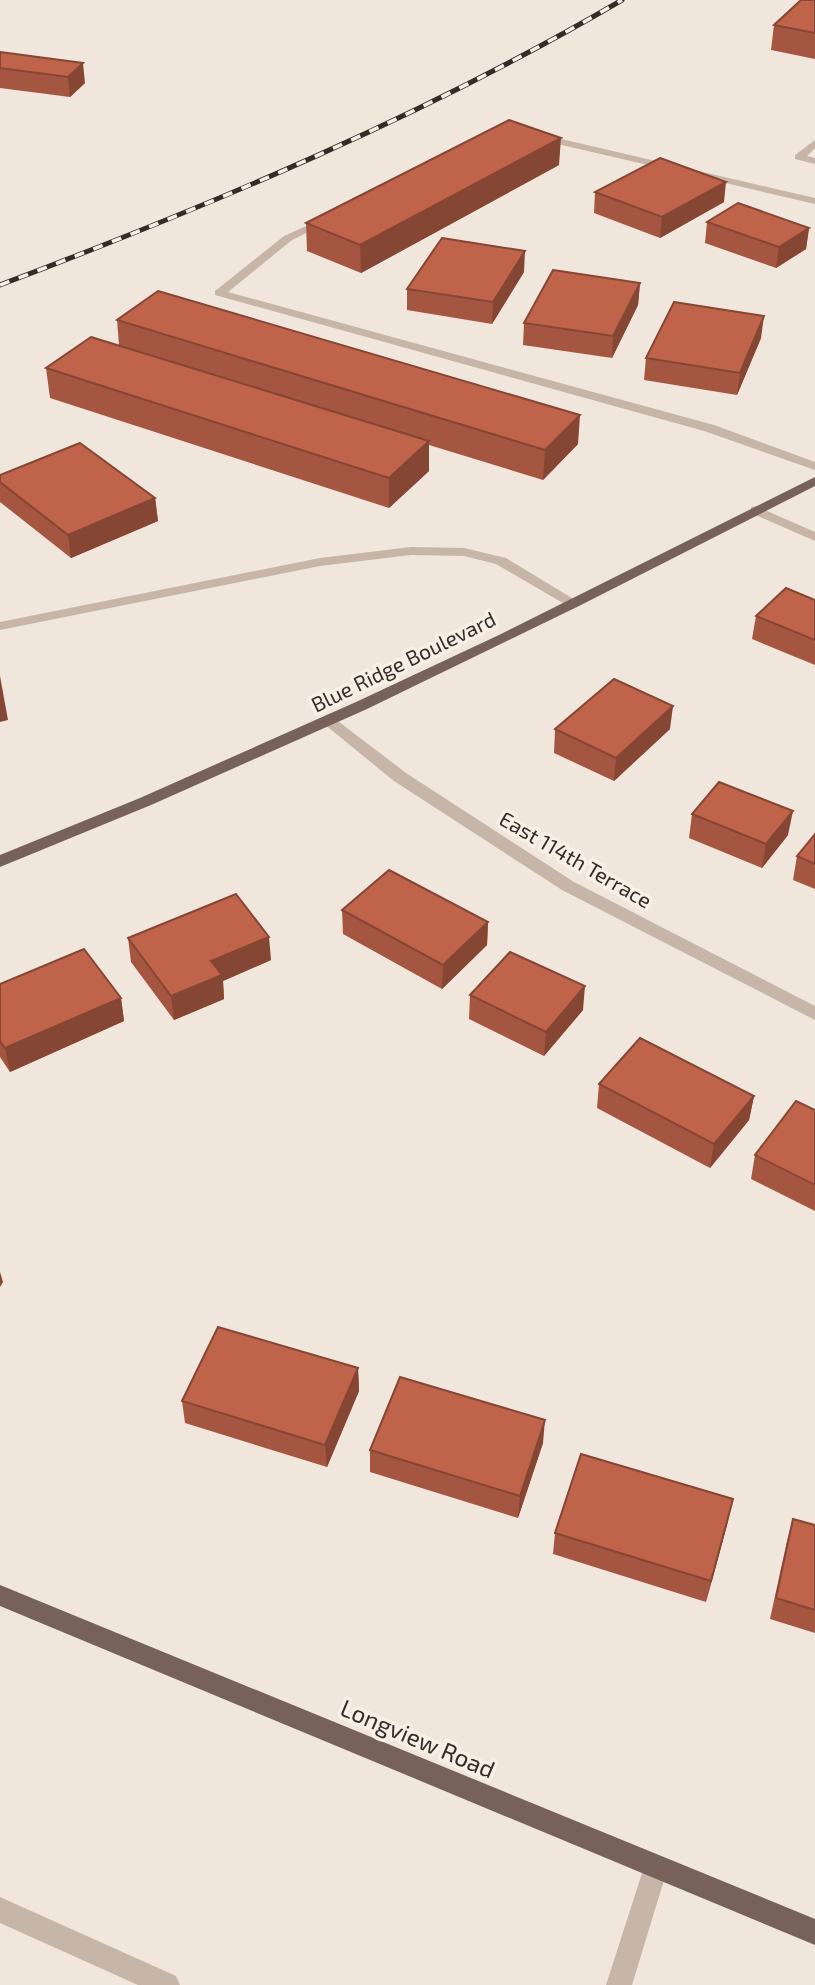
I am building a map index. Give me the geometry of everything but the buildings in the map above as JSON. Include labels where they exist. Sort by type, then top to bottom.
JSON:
[{"type":"main road","name":"Blue Ridge Boulevard","points":[[0,861],[83,828],[328,721],[573,603],[815,481]]},
{"type":"main road","name":"Longview Road","points":[[0,1595],[815,1932]]},
{"type":"street","points":[[530,135],[815,201]]},
{"type":"street","points":[[815,143],[799,157],[815,161]]},
{"type":"street","points":[[338,215],[288,238],[219,293],[709,428],[815,466]]},
{"type":"street","points":[[756,510],[815,537]]},
{"type":"street","points":[[0,626],[320,562],[411,551],[464,552],[501,561],[573,603]]},
{"type":"street","name":"East 114th Terrace","points":[[328,721],[400,777],[568,886],[815,1014]]},
{"type":"street","points":[[619,1985],[656,1867]]},
{"type":"street","points":[[0,1910],[167,1985]]},
{"type":"railway","points":[[0,285],[160,223],[317,156],[471,82],[622,0]]}]
